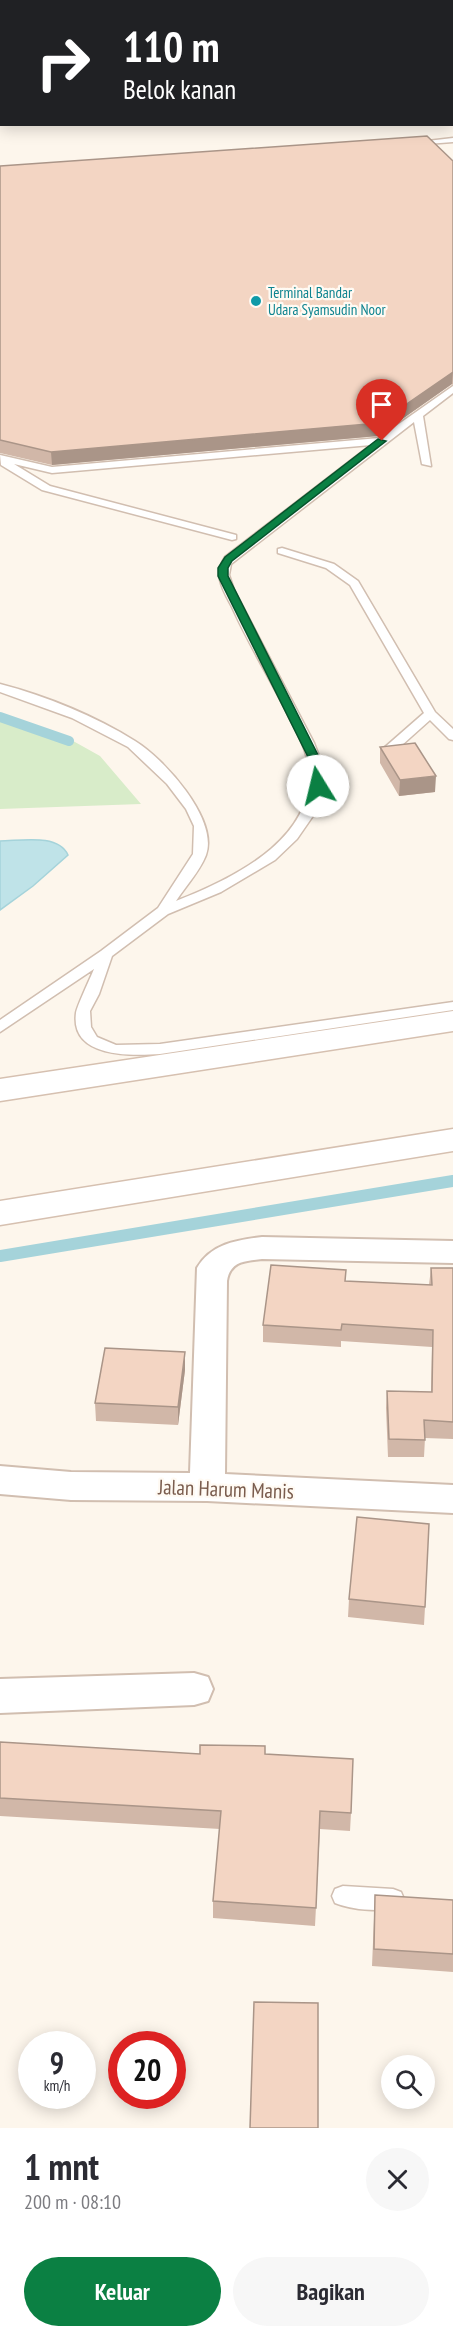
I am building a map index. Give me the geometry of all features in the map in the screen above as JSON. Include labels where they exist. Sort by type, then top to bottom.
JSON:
[{"type":"street","points":[[0,1090],[453,1021]]},
{"type":"street","points":[[0,1213],[453,1140]]},
{"type":"street","points":[[207,1487],[211,1281],[213,1268],[226,1255],[262,1248],[453,1252]]},
{"type":"street","name":"Jalan Harum Manis","points":[[0,1480],[71,1486],[207,1487],[453,1499]]},
{"type":"street","points":[[0,1696],[194,1689]]},
{"type":"lane","points":[[405,143],[453,140]]},
{"type":"lane","points":[[0,1027],[106,954],[163,911],[213,892],[275,853],[297,831],[311,809],[318,786],[313,755],[239,612],[223,576],[223,568],[229,559],[453,389]]},
{"type":"lane","points":[[418,415],[422,447],[427,464]]},
{"type":"lane","points":[[0,459],[52,470],[382,441]]},
{"type":"lane","points":[[0,459],[45,488],[232,537]]},
{"type":"lane","points":[[282,551],[330,566],[354,583],[430,714],[453,736]]},
{"type":"lane","points":[[0,688],[76,715],[132,744],[171,781],[192,808],[200,826],[200,854],[163,911]]},
{"type":"lane","points":[[388,751],[430,714]]},
{"type":"lane","points":[[106,954],[92,994],[83,1011],[84,1027],[92,1040],[113,1049],[129,1051],[159,1049],[453,1006]]},
{"type":"lane","points":[[343,1896],[409,1900]]},
{"type":"green space","points":[[0,716],[66,737],[100,756],[141,804],[0,809]]},
{"type":"water","points":[[0,841],[47,841],[63,848],[68,855],[33,886],[0,910]]},
{"type":"building","name":"Terminal Bandar Udara Syamsudin Noor","points":[[427,136],[453,161],[453,372],[379,423],[51,452],[0,440],[0,166]]},
{"type":"building","points":[[415,743],[436,776],[400,780],[380,747]]},
{"type":"building","points":[[271,1265],[346,1270],[345,1281],[432,1285],[431,1268],[453,1268],[453,1422],[424,1420],[425,1440],[389,1439],[387,1391],[432,1392],[433,1330],[342,1324],[341,1330],[263,1325]]},
{"type":"building","points":[[105,1348],[185,1352],[178,1407],[95,1403]]},
{"type":"building","points":[[357,1517],[429,1524],[425,1607],[349,1599]]},
{"type":"building","points":[[0,1742],[200,1754],[200,1745],[265,1746],[265,1754],[353,1759],[351,1813],[320,1811],[316,1908],[213,1901],[221,1811],[0,1798]]},
{"type":"building","points":[[375,1895],[453,1900],[453,1954],[374,1949]]},
{"type":"building","points":[[254,2002],[318,2003],[318,2128],[250,2128]]},
{"type":"waterway","points":[[0,717],[69,741]]},
{"type":"waterway","points":[[0,1256],[453,1181]]},
{"type":"place","name":"Terminal Bandar Udara Syamsudin Noor","points":[[256,301]]},
{"type":"route","points":[[318,786],[313,755],[239,612],[223,576],[223,568],[229,559],[382,441]]}]
